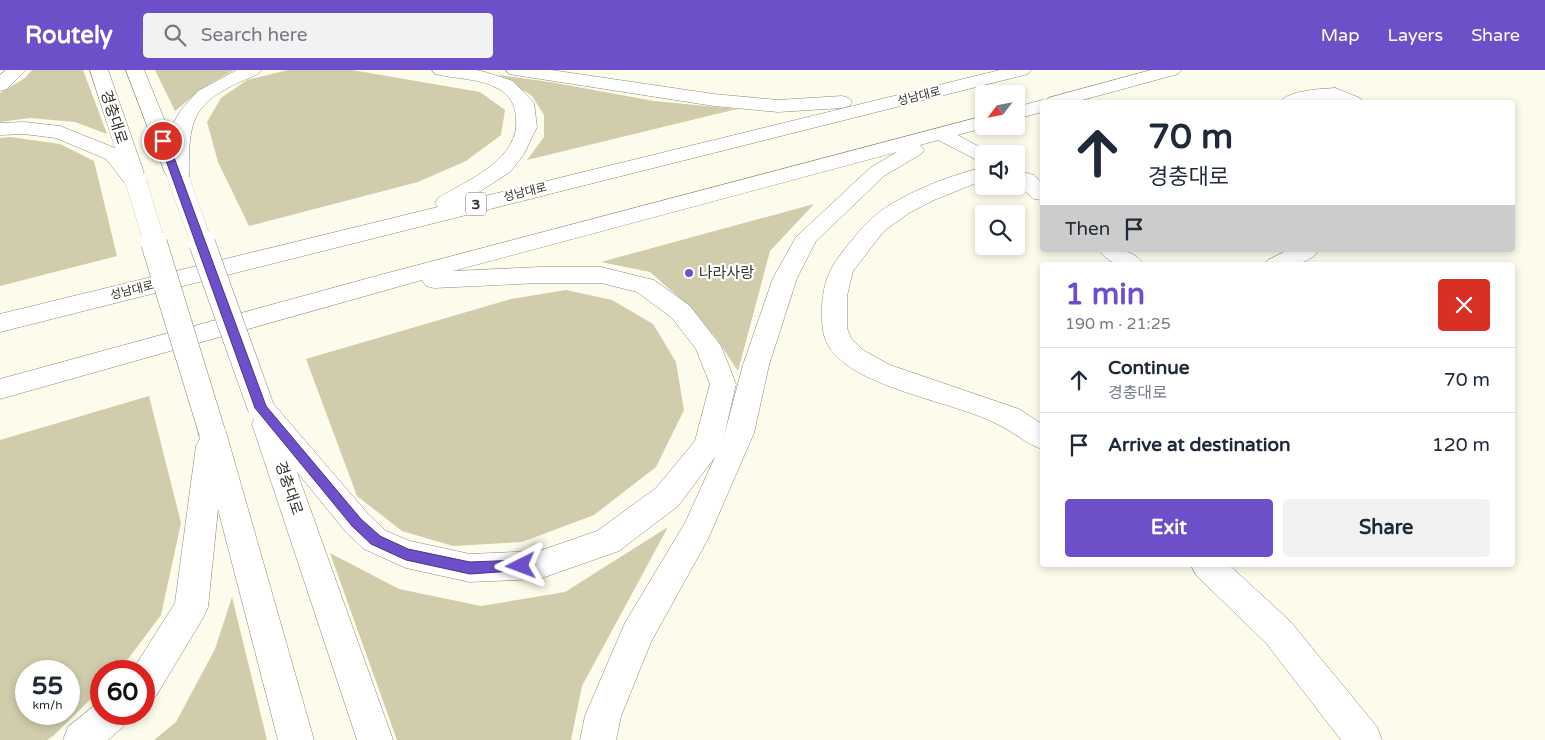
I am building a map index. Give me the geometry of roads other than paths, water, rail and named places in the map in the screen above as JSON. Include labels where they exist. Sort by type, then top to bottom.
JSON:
[{"type":"main road","points":[[0,85],[17,70]]},
{"type":"main road","name":"경충대로","points":[[98,70],[136,182],[212,432],[296,740]]},
{"type":"main road","name":"경충대로","points":[[134,70],[178,176],[261,408],[375,740]]},
{"type":"main road","points":[[178,176],[184,120],[200,98],[227,80],[252,70]]},
{"type":"main road","points":[[425,216],[503,168],[517,150],[527,127],[524,103],[506,86],[479,76],[441,70]]},
{"type":"main road","points":[[516,70],[714,100],[778,106],[832,103],[953,88]]},
{"type":"main road","name":"성남대로","points":[[0,323],[425,216],[1022,70]]},
{"type":"main road","points":[[1062,100],[1172,70]]},
{"type":"main road","points":[[1297,100],[1310,96],[1336,94],[1349,100]]},
{"type":"main road","points":[[1025,111],[1040,107]]},
{"type":"main road","points":[[0,389],[380,282],[975,125]]},
{"type":"main road","points":[[0,129],[24,128],[60,132],[113,155],[136,182]]},
{"type":"main road","points":[[941,134],[975,151]]},
{"type":"main road","points":[[598,740],[603,716],[637,634],[697,530],[740,433],[756,365],[785,278],[807,237],[877,172],[941,134]]},
{"type":"main road","points":[[975,176],[926,195],[901,208],[876,226],[841,270],[835,296],[834,328],[840,343],[854,357],[881,372],[1008,416],[1040,437]]},
{"type":"main road","points":[[1028,177],[1040,192]]},
{"type":"main road","points":[[1114,252],[1128,262]]},
{"type":"main road","points":[[1282,262],[1303,252]]},
{"type":"main road","points":[[261,408],[357,522],[376,540],[406,554],[470,568],[538,565],[608,541],[667,497],[708,445],[723,384],[720,376],[708,346],[681,312],[645,286],[601,275],[540,275],[380,282]]},
{"type":"main road","points":[[155,666],[191,607],[212,432]]},
{"type":"main road","points":[[1209,567],[1278,632],[1364,740]]},
{"type":"main road","points":[[81,740],[98,725]]},
{"type":"place","name":"나라사랑","points":[[689,273]]}]
